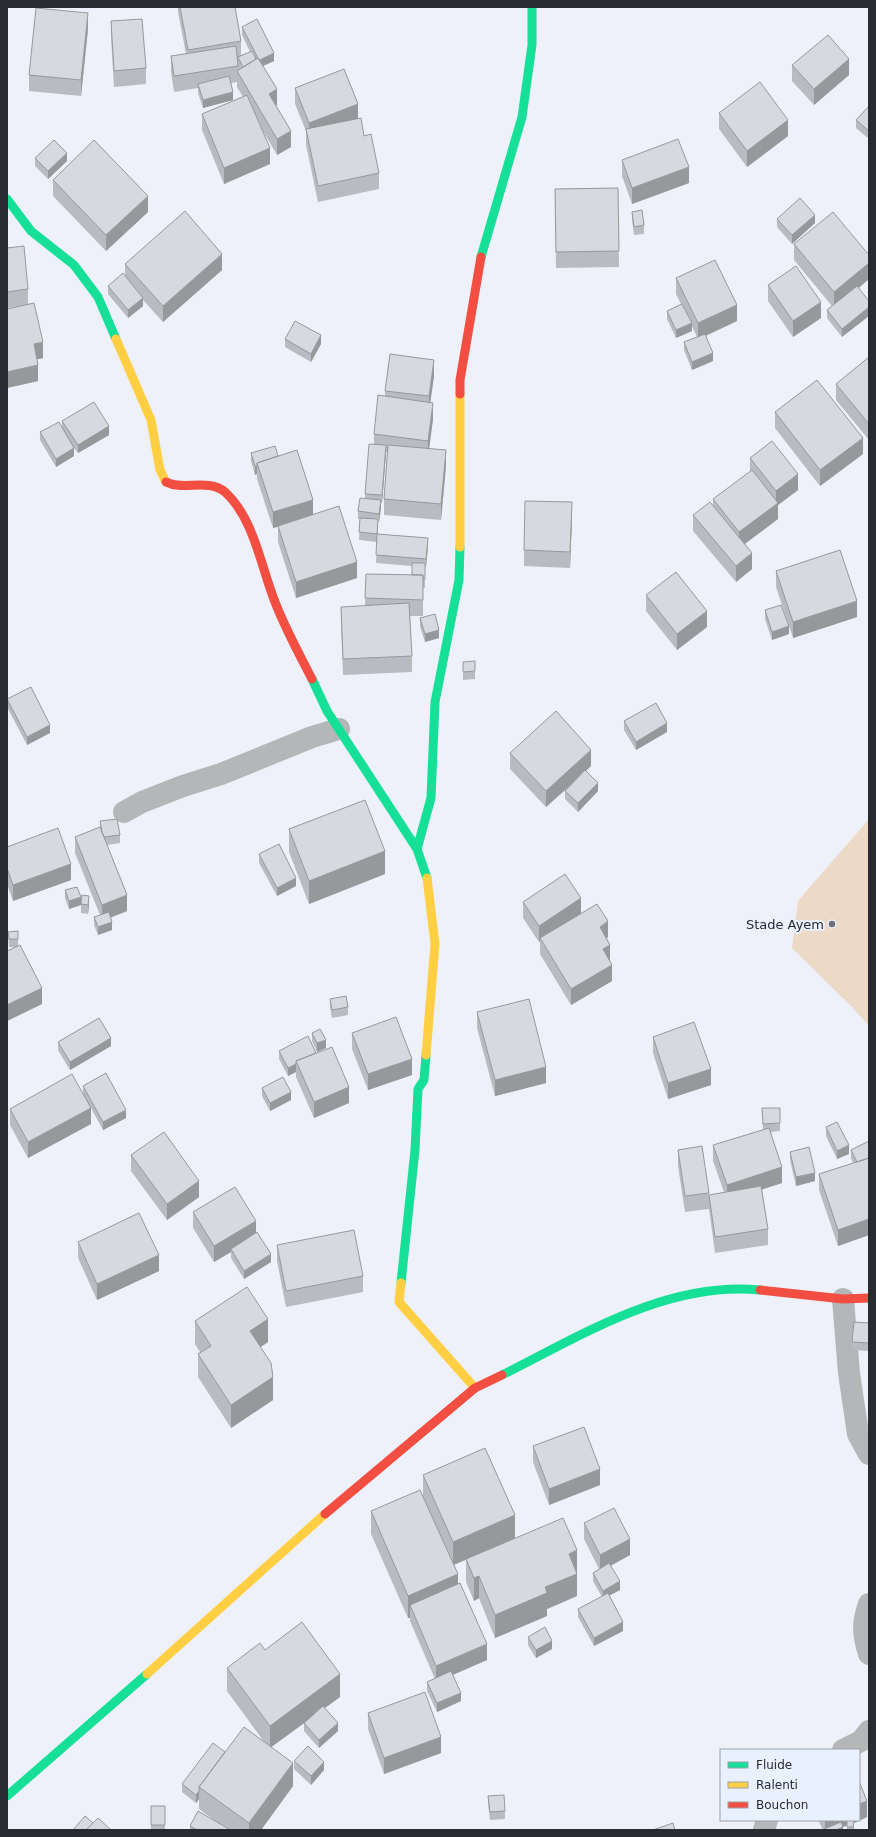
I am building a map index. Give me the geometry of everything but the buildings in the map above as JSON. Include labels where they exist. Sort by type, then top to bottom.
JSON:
[{"type":"street","points":[[417,849],[430,798],[435,702],[459,580],[461,496],[460,380],[482,249],[522,117],[532,45],[532,7]]},
{"type":"street","points":[[7,199],[31,231],[74,265],[98,297],[151,420],[160,470],[164,481],[172,484],[208,484],[224,491],[246,518],[275,603],[327,711],[417,849],[430,882],[435,944],[424,1080],[418,1089],[415,1150],[406,1223],[399,1302],[475,1388]]},
{"type":"street","points":[[124,812],[142,802],[169,791],[221,774],[305,740],[339,729]]},
{"type":"street","points":[[7,1796],[190,1636],[306,1531],[475,1388],[617,1318],[668,1299],[703,1291],[757,1290],[843,1299],[869,1298]]},
{"type":"street","points":[[843,1299],[849,1373],[858,1434],[869,1454]]},
{"type":"street","points":[[869,1604],[864,1618],[864,1639],[869,1654]]},
{"type":"street","points":[[846,1749],[861,1740],[869,1731]]},
{"type":"shaded area","name":"Stade Ayem","points":[[869,819],[869,1026],[851,1006],[792,948],[798,901]]},
{"type":"traffic: fast","points":[[481,257],[522,117],[532,45],[532,7]]},
{"type":"traffic: fast","points":[[7,199],[31,231],[74,265],[98,297],[116,339]]},
{"type":"traffic: fast","points":[[417,849],[431,798],[435,702],[459,580],[460,547]]},
{"type":"traffic: fast","points":[[312,679],[327,711],[417,849],[427,878]]},
{"type":"traffic: fast","points":[[401,1283],[415,1150],[418,1089],[424,1080],[426,1055]]},
{"type":"traffic: fast","points":[[502,1375],[594,1328],[659,1302],[692,1294],[725,1289],[760,1290]]},
{"type":"traffic: fast","points":[[7,1796],[147,1674]]},
{"type":"traffic: slow","points":[[116,339],[151,420],[160,470],[166,482]]},
{"type":"traffic: slow","points":[[460,394],[460,547]]},
{"type":"traffic: slow","points":[[426,1055],[435,944],[427,878]]},
{"type":"traffic: slow","points":[[401,1283],[399,1302],[475,1388]]},
{"type":"traffic: slow","points":[[147,1674],[325,1514]]},
{"type":"traffic: jam","points":[[460,394],[460,380],[481,257]]},
{"type":"traffic: jam","points":[[166,482],[180,485],[203,485],[218,488],[225,492],[235,503],[250,529],[275,602],[292,641],[312,679]]},
{"type":"traffic: jam","points":[[760,1290],[843,1299],[869,1298]]},
{"type":"traffic: jam","points":[[325,1514],[475,1388],[502,1375]]},
{"type":"place","name":"Stade Ayem","points":[[832,924]]}]
